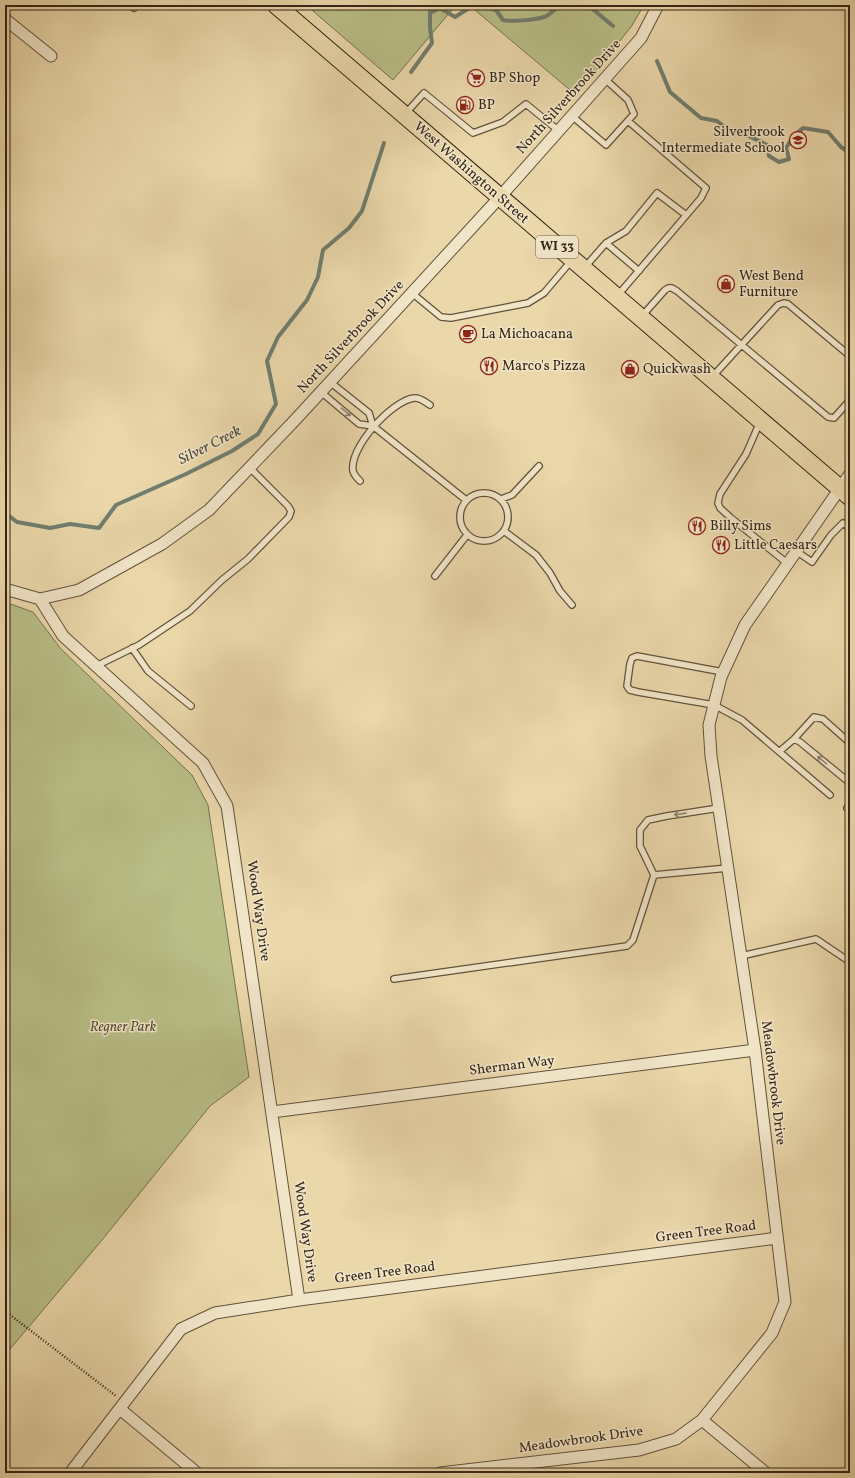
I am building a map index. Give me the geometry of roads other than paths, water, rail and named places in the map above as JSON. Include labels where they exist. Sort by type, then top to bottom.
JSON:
[{"type":"main road","name":"West Washington Street","points":[[276,5],[499,198],[844,492]]},
{"type":"street","name":"North Silverbrook Drive","points":[[5,589],[40,599],[79,590],[162,544],[209,510],[321,392],[559,131],[641,38],[658,5]]},
{"type":"street","points":[[5,18],[51,56]]},
{"type":"street","name":"Meadowbrook Drive","points":[[440,1473],[639,1450],[676,1439],[702,1420],[772,1334],[785,1302],[755,1050],[711,756],[709,725],[723,672],[745,625],[787,563],[844,492],[850,474]]},
{"type":"street","name":"Wood Way Drive","points":[[40,599],[63,636],[203,763],[227,806],[299,1300]]},
{"type":"street","name":"Sherman Way","points":[[272,1112],[755,1050]]},
{"type":"street","name":"Green Tree Road","points":[[70,1473],[181,1329],[215,1313],[299,1300],[777,1238]]},
{"type":"street","points":[[122,1406],[197,1473]]},
{"type":"street","points":[[702,1420],[766,1473]]},
{"type":"lane","points":[[572,116],[606,145],[628,121],[634,114],[628,100],[605,79]]},
{"type":"lane","points":[[404,116],[424,93],[473,133],[503,122],[526,104],[559,131]]},
{"type":"lane","points":[[616,297],[701,198],[706,188],[628,121]]},
{"type":"lane","points":[[412,293],[441,316],[451,318],[528,304],[544,293],[578,264],[626,230],[657,193],[686,216]]},
{"type":"lane","points":[[606,243],[638,271]]},
{"type":"lane","points":[[641,318],[665,290],[671,288],[677,291],[828,417],[834,418],[850,400]]},
{"type":"lane","points":[[711,378],[778,305],[784,303],[788,304],[850,356]]},
{"type":"lane","points":[[330,382],[369,413],[373,426]]},
{"type":"lane","points":[[321,392],[359,424],[373,426],[466,500]]},
{"type":"lane","points":[[360,481],[353,472],[353,466],[363,439],[373,426],[389,410],[414,398],[422,399],[430,405]]},
{"type":"lane","points":[[761,421],[746,454],[720,494],[718,503],[720,508],[731,518],[787,563]]},
{"type":"lane","points":[[501,499],[512,495],[538,466]]},
{"type":"lane","points":[[96,666],[132,648],[190,611],[222,580],[248,559],[289,518],[291,511],[288,506],[249,468]]},
{"type":"lane","points":[[479,493],[487,493],[501,499],[506,506],[508,514],[508,523],[504,531],[498,537],[491,540],[482,541],[467,535],[462,527],[460,518],[461,508],[466,500],[479,493]]},
{"type":"lane","points":[[796,551],[812,562],[831,534],[843,523],[850,528]]},
{"type":"lane","points":[[504,531],[536,554],[550,573],[560,592],[572,605]]},
{"type":"lane","points":[[435,576],[467,535]]},
{"type":"lane","points":[[132,648],[148,671],[191,706]]},
{"type":"lane","points":[[723,672],[637,656],[632,658],[627,686],[630,690],[714,706],[742,720],[830,795]]},
{"type":"lane","points":[[780,751],[794,739],[814,717],[823,719],[850,743]]},
{"type":"lane","points":[[794,739],[800,742],[850,783]]},
{"type":"lane","points":[[394,979],[627,946],[633,940],[654,875],[640,846],[640,830],[648,820],[719,808]]},
{"type":"lane","points":[[654,875],[728,868]]},
{"type":"lane","points":[[741,956],[816,939],[850,962]]},
{"type":"waterway","name":"Silver Creek","points":[[430,13],[431,5]]},
{"type":"waterway","name":"Silver Creek","points":[[411,72],[432,43],[430,13],[440,8],[455,17],[474,5]]},
{"type":"waterway","name":"Silver Creek","points":[[480,5],[496,10],[503,20],[513,21],[544,17],[562,5]]},
{"type":"waterway","name":"Silver Creek","points":[[585,5],[589,6],[613,26]]},
{"type":"waterway","name":"Silver Creek","points":[[657,61],[670,92],[701,118],[717,121],[730,131],[749,136],[767,145],[769,156],[779,162],[789,159],[786,148],[793,137],[803,128],[828,132],[841,147],[850,153]]},
{"type":"waterway","name":"Silver Creek","points":[[5,513],[17,522],[50,528],[70,524],[99,528],[116,505],[186,474],[232,451],[258,434],[276,404],[267,361],[278,337],[307,300],[318,277],[323,250],[349,228],[362,211],[384,143]]},
{"type":"waterway","name":"Silver Creek","points":[[850,650],[850,661]]},
{"type":"place","name":"BP Shop","points":[[476,78]]},
{"type":"place","name":"BP","points":[[465,105]]},
{"type":"place","name":"Silverbrook Intermediate School","points":[[798,140]]},
{"type":"place","name":"West Bend Furniture","points":[[726,284]]},
{"type":"place","name":"La Michoacana","points":[[468,334]]},
{"type":"place","name":"Marco's Pizza","points":[[489,366]]},
{"type":"place","name":"Quickwash","points":[[630,369]]},
{"type":"place","name":"Billy Sims","points":[[697,526]]},
{"type":"place","name":"Little Caesars","points":[[721,545]]},
{"type":"park label","name":"Regner Park","points":[[123,1027]]}]
